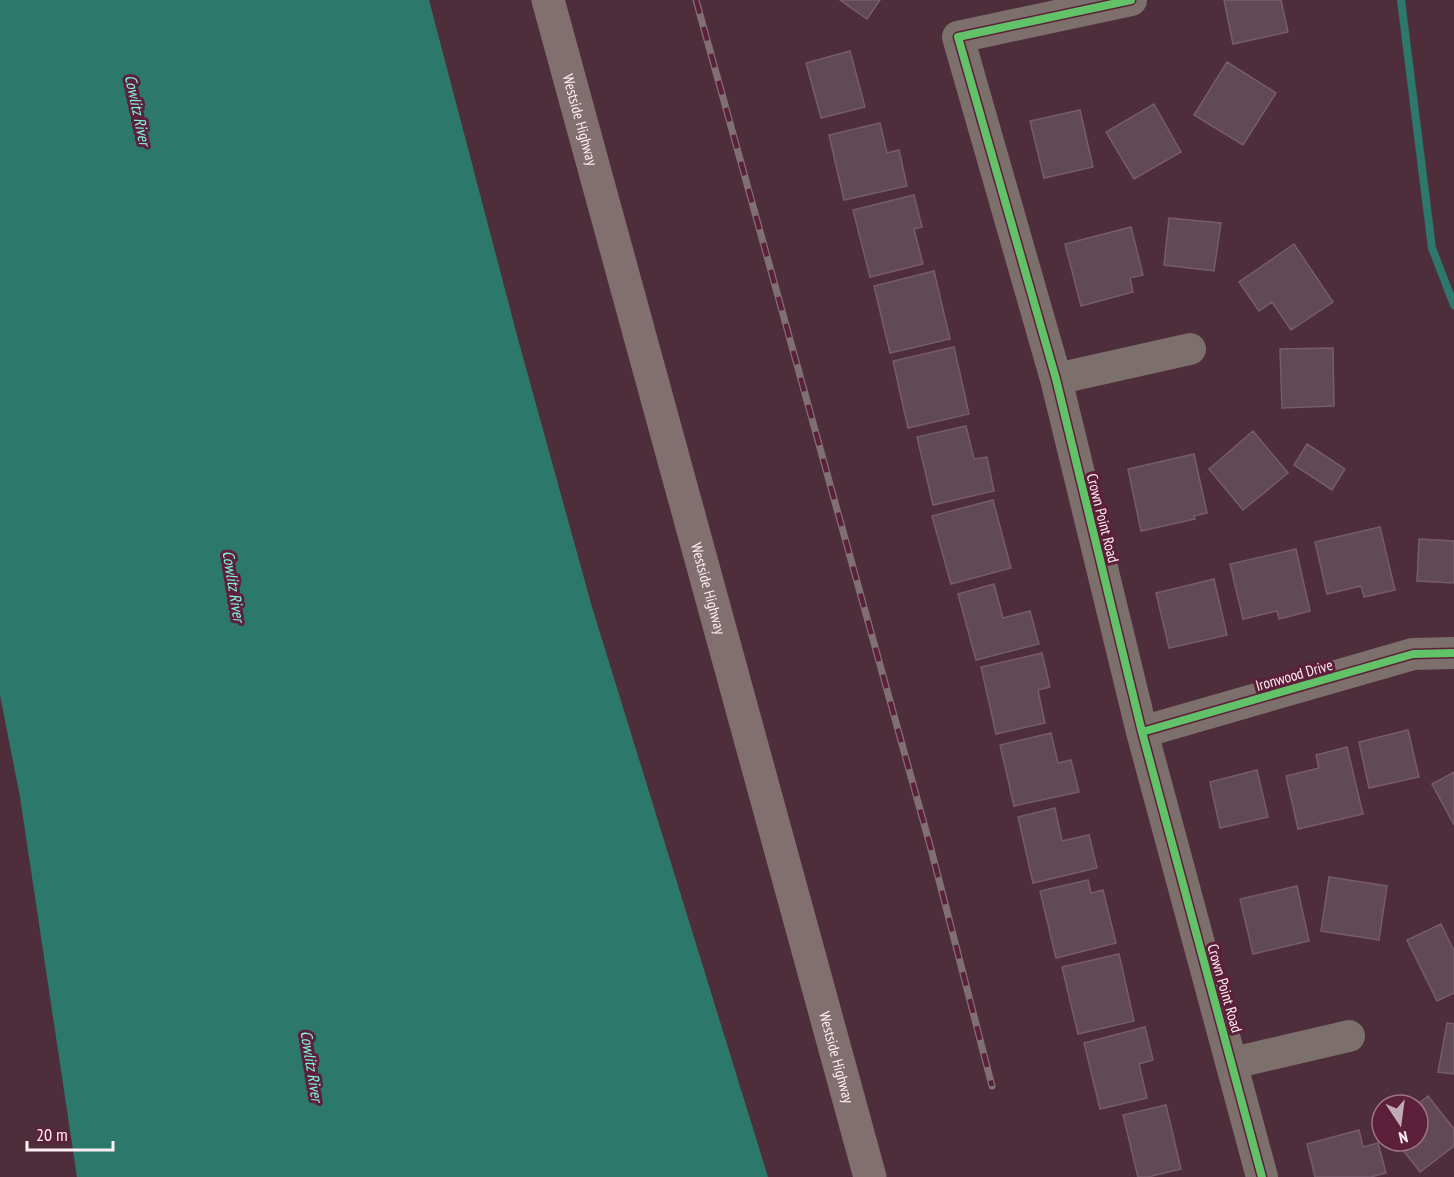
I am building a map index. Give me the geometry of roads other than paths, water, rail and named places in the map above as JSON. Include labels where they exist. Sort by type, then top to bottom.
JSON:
[{"type":"main road","name":"Westside Highway","points":[[548,0],[870,1177]]},
{"type":"street","name":"Crown Point Road","points":[[1131,0],[958,37],[1056,379],[1142,732],[1262,1177]]},
{"type":"street","points":[[1056,379],[1190,349]]},
{"type":"street","name":"Ironwood Drive","points":[[1142,732],[1413,654],[1454,653]]},
{"type":"street","points":[[1233,1063],[1349,1036]]},
{"type":"water","name":"Cowlitz River","points":[[0,0],[429,0],[518,339],[592,607],[768,1177],[77,1177],[20,797],[0,695]]},
{"type":"waterway","points":[[1401,0],[1432,248],[1454,305]]},
{"type":"railway","points":[[696,0],[931,849],[992,1086]]}]
